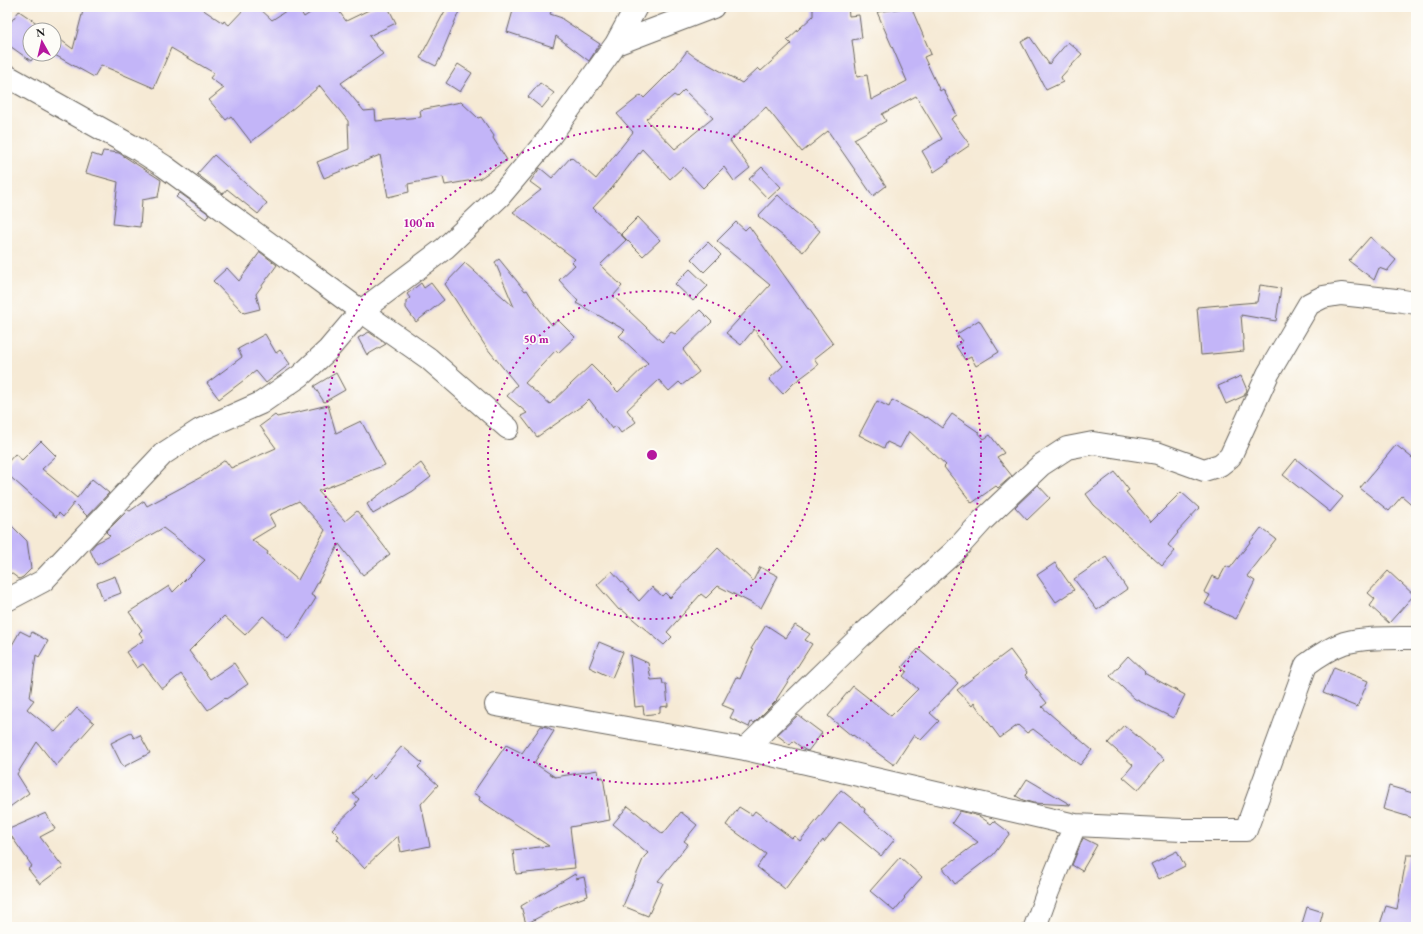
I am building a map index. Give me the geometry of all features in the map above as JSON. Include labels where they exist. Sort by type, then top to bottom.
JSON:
[{"type":"street","points":[[7,600],[43,581],[163,454],[200,430],[261,403],[300,376],[328,350],[361,311],[445,248],[500,196],[548,139],[616,44],[636,7]]},
{"type":"street","points":[[616,44],[713,7]]},
{"type":"street","points":[[7,76],[139,150],[164,166],[361,311],[428,358],[508,428]]},
{"type":"street","points":[[745,749],[860,637],[954,552],[988,515],[1041,465],[1067,448],[1093,443],[1157,452],[1204,470],[1220,465],[1230,457],[1268,374],[1309,304],[1323,297],[1341,294],[1416,303]]},
{"type":"street","points":[[496,705],[745,749],[1075,825],[1182,830],[1246,830],[1306,665],[1321,654],[1344,643],[1381,638],[1416,638]]},
{"type":"street","points":[[1035,927],[1075,825]]},
{"type":"building","points":[[84,7],[199,7],[223,23],[224,21],[229,25],[246,7],[258,7],[272,20],[292,7],[298,7],[304,17],[319,7],[336,7],[346,21],[375,7],[388,7],[396,23],[369,36],[383,54],[341,83],[364,111],[375,110],[376,121],[421,117],[420,110],[461,102],[478,118],[481,117],[494,136],[493,138],[507,160],[479,179],[445,185],[443,177],[408,184],[409,192],[388,197],[380,155],[324,178],[317,162],[349,149],[348,121],[320,86],[251,142],[231,116],[226,120],[209,100],[224,88],[210,78],[214,73],[171,48],[154,88],[101,65],[94,77],[62,59],[62,41],[73,49]]},
{"type":"building","points":[[447,7],[455,7],[460,9],[443,50],[444,51],[436,66],[420,58]]},
{"type":"building","points":[[514,7],[553,7],[550,14],[562,18],[600,44],[589,61],[556,36],[553,47],[507,32]]},
{"type":"building","points":[[813,7],[848,7],[849,16],[859,15],[862,38],[852,40],[857,77],[867,75],[871,100],[907,81],[877,12],[911,7],[931,54],[924,57],[940,91],[943,89],[957,115],[951,119],[970,145],[948,160],[949,162],[934,172],[922,151],[942,139],[916,96],[882,114],[886,121],[854,139],[886,186],[873,196],[828,131],[802,152],[766,107],[730,141],[750,168],[734,181],[724,167],[703,188],[683,167],[670,179],[642,149],[612,188],[593,208],[626,240],[600,265],[622,286],[613,296],[662,342],[671,332],[675,334],[700,310],[712,322],[683,350],[699,372],[682,385],[679,382],[669,391],[659,380],[627,410],[636,422],[621,433],[616,426],[612,429],[589,399],[583,405],[537,437],[521,416],[527,413],[507,396],[517,385],[486,347],[445,284],[465,263],[514,307],[495,262],[499,259],[525,291],[527,290],[539,309],[552,325],[558,320],[575,337],[558,353],[556,350],[525,383],[550,404],[591,365],[618,392],[648,363],[619,336],[625,330],[576,303],[578,301],[559,280],[575,265],[572,262],[575,259],[513,212],[541,190],[530,182],[540,168],[552,178],[571,157],[596,179],[633,132],[617,114],[641,95],[644,98],[674,68],[687,51],[742,83],[758,68],[761,71],[791,44],[787,40],[813,16]],"holes":[[[684,90],[713,118],[675,149],[646,119],[674,95],[677,97]]]},
{"type":"building","points":[[19,11],[35,22],[22,22],[22,55],[7,44],[7,27]]},
{"type":"building","points":[[1030,37],[1049,64],[1068,42],[1082,54],[1061,77],[1063,82],[1046,90],[1021,42]]},
{"type":"building","points":[[458,64],[472,73],[460,92],[446,83]]},
{"type":"building","points":[[540,83],[554,93],[542,108],[528,97]]},
{"type":"building","points":[[103,151],[119,153],[161,180],[158,197],[142,200],[140,227],[113,224],[118,182],[86,173],[92,154],[101,157]]},
{"type":"building","points":[[214,155],[267,203],[258,214],[227,189],[223,194],[197,174]]},
{"type":"building","points":[[762,167],[781,187],[768,199],[749,179]]},
{"type":"building","points":[[180,193],[209,214],[206,219],[176,197]]},
{"type":"building","points":[[778,195],[820,231],[803,252],[758,216]]},
{"type":"building","points":[[638,217],[660,240],[643,256],[621,234]]},
{"type":"building","points":[[736,222],[745,230],[749,226],[833,344],[814,359],[818,365],[794,383],[783,394],[769,379],[783,366],[754,329],[741,345],[726,333],[770,285],[717,241]]},
{"type":"building","points":[[1370,237],[1396,260],[1387,271],[1379,268],[1374,280],[1349,261]]},
{"type":"building","points":[[708,242],[721,255],[704,272],[691,259]]},
{"type":"building","points":[[260,252],[277,265],[256,294],[260,309],[244,313],[213,281],[227,268],[239,281]]},
{"type":"building","points":[[690,269],[708,286],[693,301],[675,284]]},
{"type":"building","points":[[421,283],[424,288],[431,283],[444,300],[416,322],[406,308],[406,301],[410,298],[407,294]]},
{"type":"building","points":[[1260,285],[1281,288],[1276,321],[1241,315],[1244,351],[1201,355],[1197,307],[1257,302]]},
{"type":"building","points":[[979,320],[999,352],[976,366],[971,357],[965,360],[956,346],[963,341],[957,334]]},
{"type":"building","points":[[369,332],[386,344],[367,355],[358,338]]},
{"type":"building","points":[[265,334],[276,353],[280,350],[290,364],[266,383],[256,371],[219,399],[207,383],[242,357],[238,349]]},
{"type":"building","points":[[336,373],[345,390],[324,402],[314,386]]},
{"type":"building","points":[[1241,376],[1247,390],[1244,396],[1226,404],[1218,386]]},
{"type":"building","points":[[892,400],[926,418],[927,417],[942,428],[952,414],[977,431],[984,439],[990,435],[1004,453],[997,457],[1012,476],[998,488],[996,486],[972,503],[944,467],[946,465],[909,431],[900,448],[887,442],[884,448],[859,435],[877,401],[889,407]]},
{"type":"building","points":[[328,405],[336,433],[361,421],[385,465],[318,491],[345,521],[357,511],[390,554],[363,575],[339,544],[311,595],[316,598],[296,630],[288,639],[263,616],[245,635],[224,616],[189,651],[210,679],[234,663],[248,684],[208,710],[181,674],[162,689],[143,664],[137,668],[126,652],[144,640],[139,633],[142,630],[129,612],[169,586],[173,592],[205,560],[163,528],[97,565],[90,550],[96,543],[110,536],[106,532],[128,510],[130,511],[144,501],[147,506],[203,476],[225,460],[231,468],[276,448],[260,426],[275,415],[277,417]],"holes":[[[299,501],[325,530],[298,580],[267,554],[268,552],[252,540],[275,526],[269,515]]]},
{"type":"building","points":[[41,441],[56,456],[42,469],[77,498],[92,479],[109,493],[87,516],[74,503],[63,517],[59,513],[56,517],[7,474],[7,463],[15,454],[22,460]]},
{"type":"building","points":[[1396,445],[1416,461],[1416,508],[1402,496],[1389,511],[1360,488]]},
{"type":"building","points":[[1296,459],[1343,497],[1330,512],[1283,475]]},
{"type":"building","points":[[421,463],[431,477],[413,491],[373,514],[367,504]]},
{"type":"building","points":[[1115,472],[1129,490],[1126,492],[1151,522],[1181,492],[1199,508],[1177,532],[1178,533],[1168,545],[1175,551],[1162,566],[1094,505],[1086,494]]},
{"type":"building","points":[[1038,485],[1050,498],[1027,520],[1015,507]]},
{"type":"building","points":[[7,521],[27,541],[31,569],[19,579],[7,570]]},
{"type":"building","points":[[1261,528],[1276,539],[1247,576],[1255,581],[1236,619],[1205,604],[1210,595],[1204,592],[1212,576],[1219,579],[1226,566],[1230,568]]},
{"type":"building","points":[[718,548],[753,581],[760,567],[778,576],[761,608],[718,586],[706,598],[701,594],[667,632],[672,637],[664,645],[621,609],[619,610],[597,585],[612,571],[639,601],[652,587],[662,596],[665,593],[670,598]]},
{"type":"building","points":[[1106,557],[1127,589],[1097,610],[1074,579]]},
{"type":"building","points":[[1055,563],[1074,590],[1056,602],[1037,575]]},
{"type":"building","points":[[1388,571],[1414,595],[1389,623],[1370,606],[1375,599],[1368,593]]},
{"type":"building","points":[[115,576],[121,593],[103,600],[97,583]]},
{"type":"building","points":[[766,625],[786,638],[795,625],[810,634],[805,640],[812,644],[777,700],[754,723],[751,722],[749,727],[730,718],[734,710],[722,705],[736,677],[740,679],[753,650],[751,649]]},
{"type":"building","points":[[20,631],[30,636],[32,632],[48,641],[39,657],[36,655],[30,698],[34,700],[27,709],[55,732],[77,708],[94,723],[56,766],[37,742],[17,774],[29,793],[7,809],[7,654]]},
{"type":"building","points":[[599,642],[623,652],[612,678],[589,667]]},
{"type":"building","points":[[918,649],[958,683],[930,713],[939,721],[921,740],[914,735],[894,765],[853,735],[852,736],[828,716],[853,686],[891,716],[918,689],[903,676],[907,671],[902,667]]},
{"type":"building","points":[[1010,650],[1027,673],[1025,675],[1047,703],[1042,707],[1092,750],[1080,765],[1033,729],[1027,733],[1018,725],[1000,738],[974,703],[972,706],[957,690]]},
{"type":"building","points":[[630,655],[648,663],[651,680],[662,679],[663,684],[666,684],[668,706],[660,707],[660,713],[644,715],[643,706],[635,707]]},
{"type":"building","points":[[1128,656],[1145,672],[1144,673],[1185,695],[1173,718],[1135,699],[1110,676]]},
{"type":"building","points":[[1334,667],[1368,681],[1357,707],[1323,693]]},
{"type":"building","points":[[798,715],[822,733],[808,751],[793,741],[790,745],[777,735]]},
{"type":"building","points":[[1124,725],[1164,759],[1138,790],[1123,777],[1133,765],[1108,743]]},
{"type":"building","points":[[541,726],[547,727],[554,731],[534,763],[555,777],[598,770],[599,778],[603,777],[610,820],[570,827],[575,868],[516,874],[513,850],[549,846],[479,800],[480,797],[473,793],[506,745],[522,753]]},
{"type":"building","points":[[131,733],[134,738],[140,735],[150,753],[123,767],[111,743]]},
{"type":"building","points":[[402,746],[422,763],[418,767],[438,785],[421,804],[430,846],[401,852],[398,836],[364,868],[337,839],[339,836],[332,829],[357,805],[355,804],[359,799],[353,794],[370,775],[374,779]]},
{"type":"building","points":[[1027,779],[1071,805],[1033,803],[1016,796]]},
{"type":"building","points":[[1389,786],[1416,794],[1416,809],[1413,818],[1383,809]]},
{"type":"building","points":[[841,790],[865,809],[864,812],[895,839],[881,856],[840,822],[824,842],[823,840],[785,889],[757,867],[766,854],[726,825],[739,807],[752,815],[755,811],[792,838],[794,836],[800,841]]},
{"type":"building","points":[[628,806],[663,834],[681,812],[697,825],[684,841],[688,844],[658,881],[663,883],[648,916],[623,906],[644,857],[648,853],[613,824]]},
{"type":"building","points":[[960,811],[979,816],[991,824],[994,821],[1010,833],[993,855],[955,884],[943,868],[978,842],[952,823]]},
{"type":"building","points":[[46,813],[55,829],[40,837],[63,867],[40,884],[28,869],[32,866],[7,830]]},
{"type":"building","points":[[1083,838],[1097,845],[1082,871],[1072,865]]},
{"type":"building","points":[[1177,851],[1185,866],[1159,879],[1151,864]]},
{"type":"building","points":[[1407,855],[1416,855],[1416,907],[1414,915],[1416,915],[1416,927],[1379,927],[1386,906],[1397,909]]},
{"type":"building","points":[[900,857],[922,877],[894,911],[870,891]]},
{"type":"building","points":[[575,874],[576,879],[584,877],[588,896],[560,906],[526,924],[521,906]]},
{"type":"building","points":[[1307,907],[1323,912],[1319,927],[1301,927]]}]
